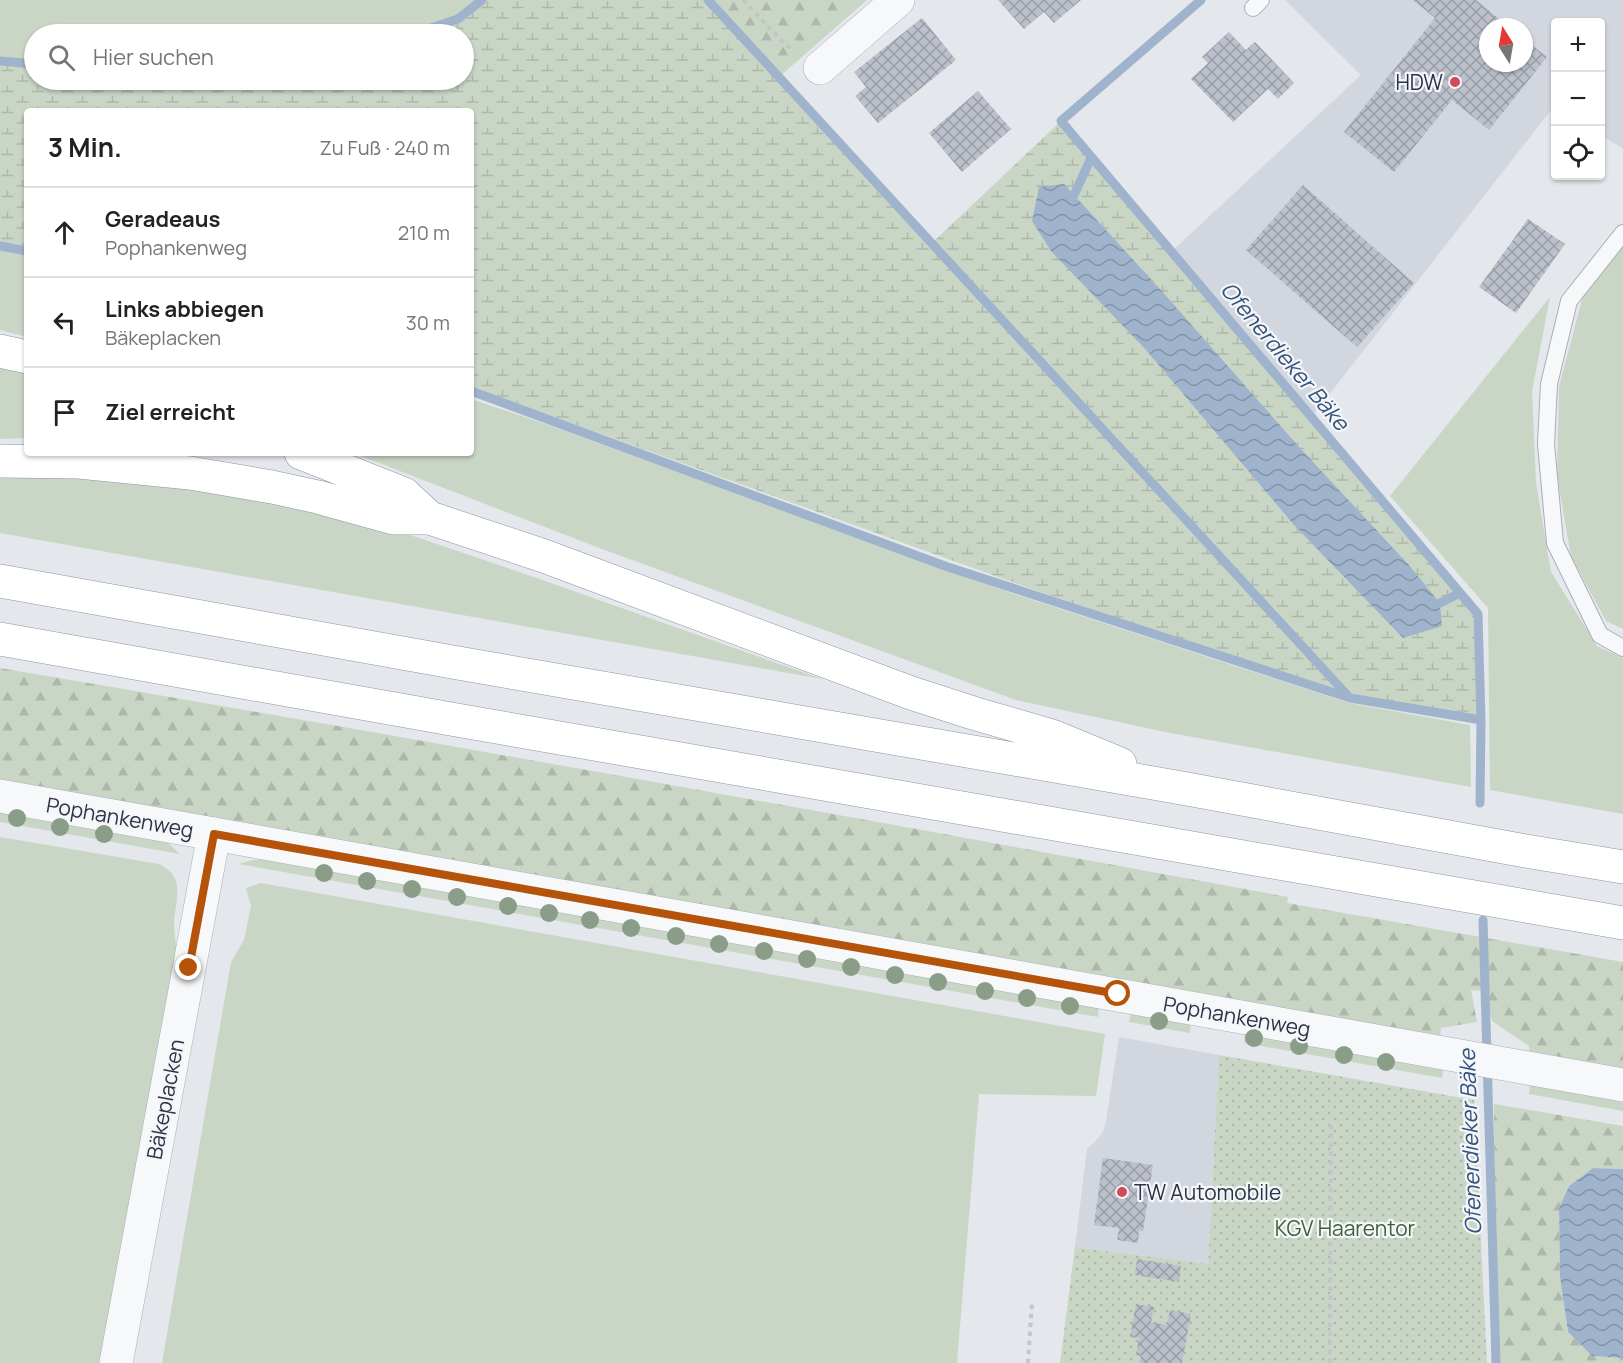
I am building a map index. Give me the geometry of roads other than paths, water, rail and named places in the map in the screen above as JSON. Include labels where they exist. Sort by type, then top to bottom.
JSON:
[{"type":"highway","points":[[0,351],[24,356]]},
{"type":"highway","points":[[309,456],[404,494],[430,518]]},
{"type":"highway","points":[[0,461],[79,462],[190,473],[272,486],[394,518],[430,518],[544,556],[911,693],[1052,736],[1176,787]]},
{"type":"highway","points":[[0,581],[1623,867]]},
{"type":"highway","points":[[0,639],[1623,922]]},
{"type":"street","points":[[820,68],[898,0]]},
{"type":"street","name":"Pophankenweg","points":[[0,796],[1623,1085]]},
{"type":"street","name":"Bäkeplacken","points":[[116,1363],[214,834]]},
{"type":"lane","points":[[1623,233],[1569,301],[1549,384],[1546,444],[1555,543],[1600,635],[1623,648]]},
{"type":"water","points":[[1064,184],[1300,448],[1408,564],[1440,603],[1442,626],[1403,638],[1294,525],[1146,350],[1051,251],[1032,221],[1039,187]]},
{"type":"water","points":[[1593,1168],[1623,1169],[1623,1358],[1592,1356],[1568,1332],[1560,1277],[1559,1208],[1569,1186]]},
{"type":"waterway","points":[[443,24],[458,19],[482,0]]},
{"type":"waterway","points":[[708,0],[1348,696]]},
{"type":"waterway","name":"Ofenerdieker Bäke","points":[[1201,0],[1061,121],[1478,614],[1481,720],[1480,803]]},
{"type":"waterway","points":[[0,61],[24,63]]},
{"type":"waterway","points":[[1074,195],[1091,158]]},
{"type":"waterway","points":[[0,246],[24,250]]},
{"type":"waterway","points":[[474,392],[945,566],[1350,698],[1481,720]]},
{"type":"waterway","points":[[1440,603],[1460,593]]},
{"type":"waterway","name":"Ofenerdieker Bäke","points":[[1483,920],[1496,1363]]},
{"type":"place","name":"HDW","points":[[1455,82]]},
{"type":"place","name":"TW Automobile","points":[[1122,1192]]},
{"type":"park label","name":"KGV Haarentor","points":[[1345,1228]]}]
